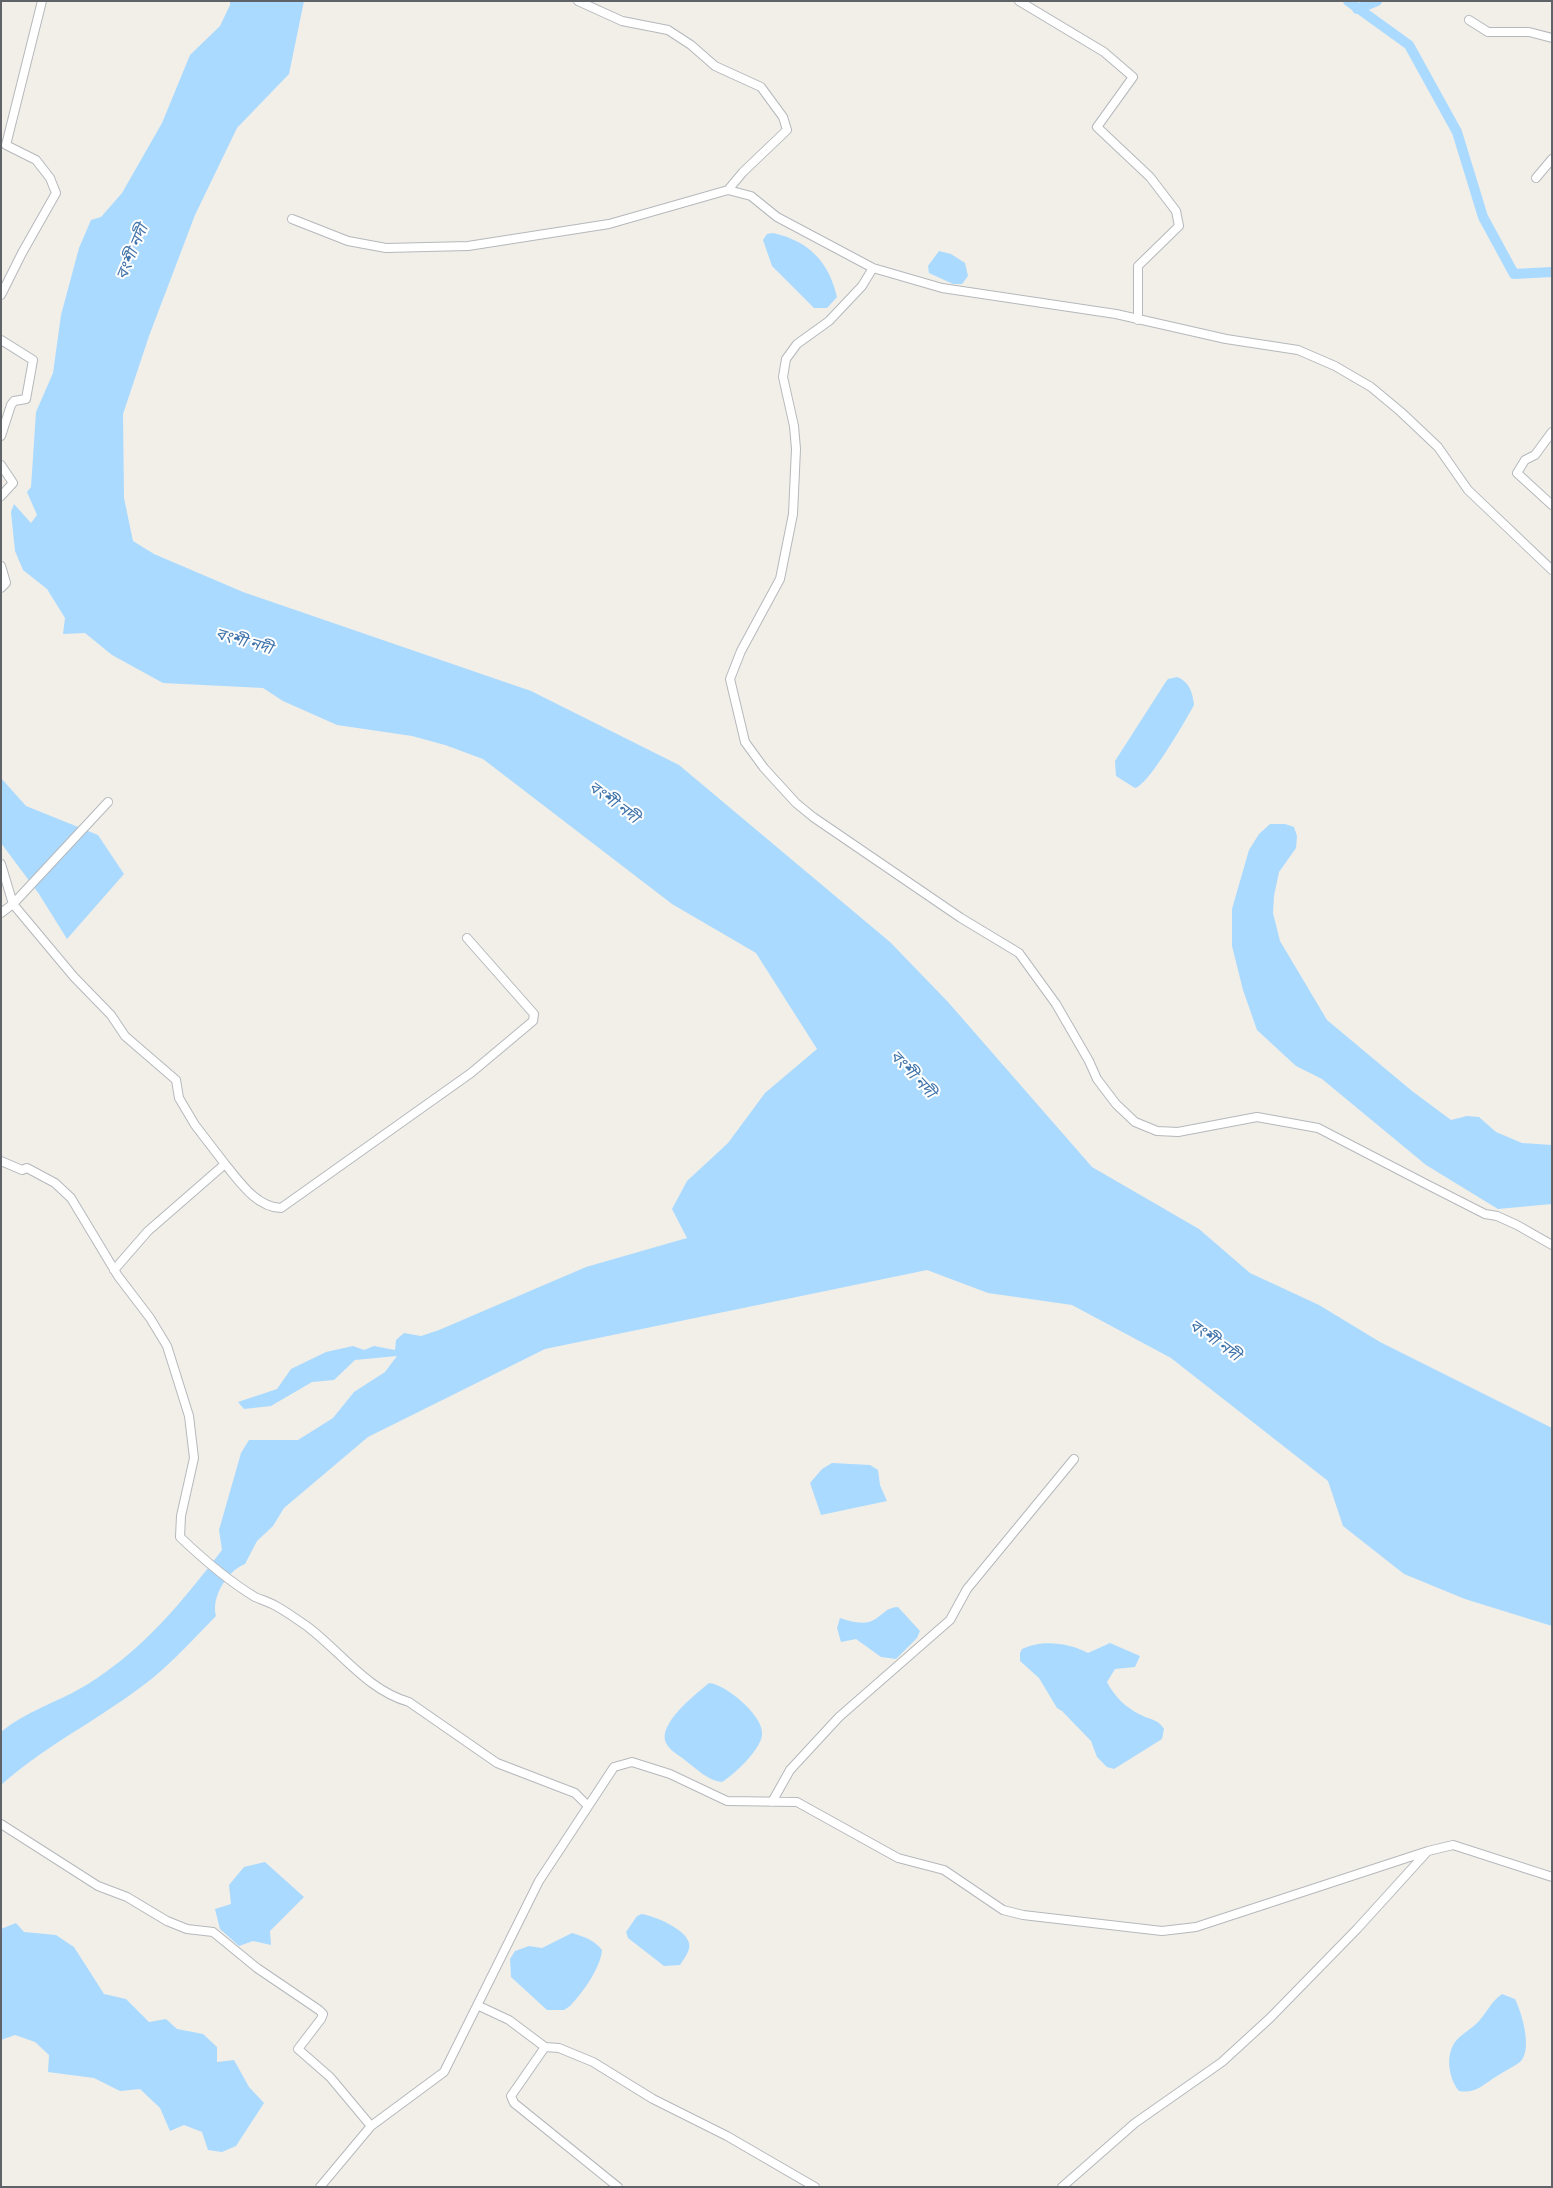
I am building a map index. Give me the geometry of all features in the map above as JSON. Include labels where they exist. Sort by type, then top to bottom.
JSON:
[{"type":"street","points":[[1,295],[22,252],[56,193],[50,178],[36,160],[6,145],[42,1]]},
{"type":"street","points":[[578,1],[622,21],[668,30],[691,45],[715,66],[761,87],[783,117],[787,130],[743,172],[728,190]]},
{"type":"street","points":[[1019,1],[1104,52],[1133,77],[1097,127],[1150,178],[1176,211],[1179,226],[1138,266],[1138,320]]},
{"type":"street","points":[[1469,20],[1488,32],[1529,32],[1552,38]]},
{"type":"street","points":[[1536,178],[1552,159]]},
{"type":"street","points":[[292,219],[348,241],[386,248],[468,246],[609,224],[728,190],[750,196],[777,217],[873,268],[942,288],[1116,314],[1226,339],[1298,350],[1335,366],[1364,383],[1401,412],[1438,447],[1468,490],[1552,570]]},
{"type":"street","points":[[873,268],[862,286],[829,321],[797,344],[786,359],[783,377],[794,426],[796,449],[794,514],[780,579],[741,651],[730,679],[745,742],[764,768],[796,803],[813,817],[961,918],[1019,952],[1056,1004],[1089,1061],[1097,1079],[1116,1104],[1135,1122],[1157,1131],[1178,1132],[1258,1117],[1318,1128],[1486,1214],[1497,1216],[1517,1225],[1552,1244]]},
{"type":"street","points":[[1,340],[33,360],[26,399],[14,402],[11,405],[1,436]]},
{"type":"street","points":[[1552,432],[1535,455],[1525,460],[1517,473],[1552,505]]},
{"type":"street","points":[[1,465],[13,483],[1,496]]},
{"type":"street","points":[[1,566],[6,583],[1,588]]},
{"type":"street","points":[[1,912],[12,904],[108,802]]},
{"type":"street","points":[[1,864],[12,904],[74,977],[111,1015],[125,1036],[176,1080],[179,1098],[195,1125],[225,1164],[258,1199],[270,1207],[281,1208],[471,1073],[533,1021],[534,1014],[467,938]]},
{"type":"street","points":[[1,1161],[22,1170],[27,1168],[55,1183],[71,1198],[114,1270],[155,1325],[167,1346],[189,1416],[194,1458],[181,1516],[180,1537],[210,1565],[256,1598],[276,1606],[309,1628],[370,1682],[396,1698],[409,1702],[497,1763],[576,1793],[587,1805]]},
{"type":"street","points":[[114,1270],[148,1231],[225,1164]]},
{"type":"street","points":[[772,1802],[790,1770],[839,1717],[950,1620],[967,1589],[1074,1459]]},
{"type":"street","points":[[320,2187],[371,2126],[444,2072],[479,2006],[512,1932],[539,1881],[587,1805],[614,1767],[632,1762],[670,1774],[727,1801],[797,1802],[898,1858],[944,1870],[1003,1910],[1023,1915],[1162,1931],[1196,1926],[1428,1851],[1453,1845],[1552,1877]]},
{"type":"street","points":[[1,1824],[98,1886],[127,1897],[167,1922],[187,1929],[212,1932],[257,1968],[319,2010],[323,2014],[321,2019],[298,2049],[330,2077],[371,2126]]},
{"type":"street","points":[[1062,2187],[1135,2123],[1222,2062],[1357,1930],[1428,1851]]},
{"type":"street","points":[[479,2006],[509,2020],[545,2048],[559,2048],[593,2062],[653,2099],[727,2136],[815,2187]]},
{"type":"street","points":[[545,2048],[515,2087],[511,2096],[514,2103],[618,2187]]},
{"type":"water","name":"বংশী নদী","points":[[230,1],[304,1],[289,74],[237,128],[195,215],[149,336],[123,414],[124,498],[133,541],[154,554],[243,592],[531,691],[679,765],[890,942],[948,1002],[1092,1167],[1199,1229],[1250,1273],[1319,1305],[1380,1342],[1552,1428],[1552,1626],[1465,1599],[1404,1574],[1343,1526],[1328,1481],[1171,1358],[1072,1305],[988,1293],[927,1270],[545,1349],[368,1437],[284,1508],[273,1526],[257,1541],[245,1564],[232,1572],[222,1585],[216,1601],[216,1616],[169,1664],[123,1700],[40,1755],[1,1785],[1,1732],[21,1718],[88,1684],[127,1655],[177,1606],[222,1550],[219,1530],[241,1453],[249,1440],[298,1440],[333,1418],[354,1392],[385,1372],[397,1356],[355,1360],[334,1380],[312,1382],[271,1406],[244,1409],[238,1402],[277,1389],[291,1369],[326,1352],[353,1346],[364,1350],[374,1346],[395,1350],[396,1340],[404,1333],[421,1336],[439,1330],[586,1267],[687,1238],[672,1209],[687,1181],[728,1143],[765,1093],[817,1049],[756,953],[672,904],[483,759],[445,745],[412,736],[337,725],[283,701],[263,688],[163,683],[112,655],[85,633],[63,634],[65,618],[47,589],[23,570],[15,551],[11,512],[14,504],[31,523],[37,515],[27,492],[31,487],[36,412],[53,373],[61,315],[79,248],[91,220],[101,217],[122,193],[162,123],[190,55],[220,26]]},
{"type":"water","points":[[773,233],[797,241],[816,255],[823,263],[829,273],[837,297],[827,308],[814,308],[772,266],[763,240],[767,234]]},
{"type":"water","points":[[939,251],[951,254],[965,263],[968,276],[962,284],[953,284],[929,273],[928,266]]},
{"type":"water","points":[[1177,677],[1185,681],[1190,688],[1194,705],[1157,765],[1149,776],[1135,788],[1116,776],[1115,761],[1165,683],[1168,679]]},
{"type":"water","points":[[1,778],[26,806],[98,835],[124,874],[67,939],[39,894],[1,843]]},
{"type":"water","points":[[1270,824],[1285,824],[1294,827],[1297,836],[1296,848],[1279,872],[1274,896],[1273,913],[1280,941],[1327,1020],[1412,1091],[1451,1120],[1467,1116],[1479,1117],[1496,1132],[1522,1143],[1552,1145],[1552,1204],[1498,1209],[1426,1165],[1322,1079],[1296,1066],[1257,1030],[1243,990],[1232,946],[1232,909],[1249,850],[1259,834]]},
{"type":"water","points":[[832,1463],[870,1465],[878,1470],[880,1485],[887,1501],[821,1515],[810,1483],[822,1469]]},
{"type":"water","points":[[898,1607],[920,1631],[917,1638],[896,1659],[881,1657],[856,1639],[841,1642],[837,1628],[840,1618],[865,1623],[890,1609]]},
{"type":"water","points":[[1110,1643],[1140,1656],[1135,1667],[1115,1669],[1107,1682],[1110,1687],[1125,1705],[1145,1717],[1157,1721],[1164,1729],[1162,1739],[1114,1769],[1107,1767],[1097,1757],[1091,1741],[1057,1708],[1039,1678],[1020,1661],[1022,1649],[1038,1644],[1064,1645],[1088,1653]]},
{"type":"water","points":[[709,1683],[725,1689],[743,1703],[757,1719],[762,1735],[752,1754],[740,1768],[722,1782],[707,1777],[672,1751],[666,1743],[667,1727],[672,1719],[679,1710]]},
{"type":"water","points":[[265,1862],[304,1897],[270,1931],[271,1945],[253,1941],[239,1946],[220,1929],[215,1909],[231,1904],[229,1885],[244,1867]]},
{"type":"water","points":[[642,1914],[669,1924],[687,1938],[689,1949],[680,1965],[664,1966],[628,1938],[626,1932],[637,1916]]},
{"type":"water","points":[[16,1923],[24,1932],[56,1935],[74,1947],[104,1994],[126,1999],[149,2022],[166,2019],[177,2029],[203,2034],[217,2047],[217,2062],[234,2060],[249,2087],[264,2103],[236,2146],[222,2152],[208,2150],[202,2132],[184,2125],[170,2131],[160,2108],[140,2089],[120,2091],[94,2078],[48,2072],[49,2055],[35,2042],[15,2035],[1,2040],[1,1929]]},
{"type":"water","points":[[572,1933],[596,1944],[602,1950],[601,1957],[590,1980],[570,2006],[564,2010],[547,2010],[511,1977],[510,1959],[515,1951],[529,1946],[542,1948]]},
{"type":"water","points":[[1502,1994],[1515,1999],[1521,2013],[1526,2040],[1524,2056],[1518,2064],[1480,2088],[1465,2092],[1459,2091],[1451,2074],[1449,2060],[1452,2048],[1457,2039],[1476,2024]]},
{"type":"waterway","points":[[1348,1],[1409,45],[1457,132],[1483,217],[1514,274],[1552,272]]},
{"type":"waterway","points":[[1357,9],[1377,1]]}]
